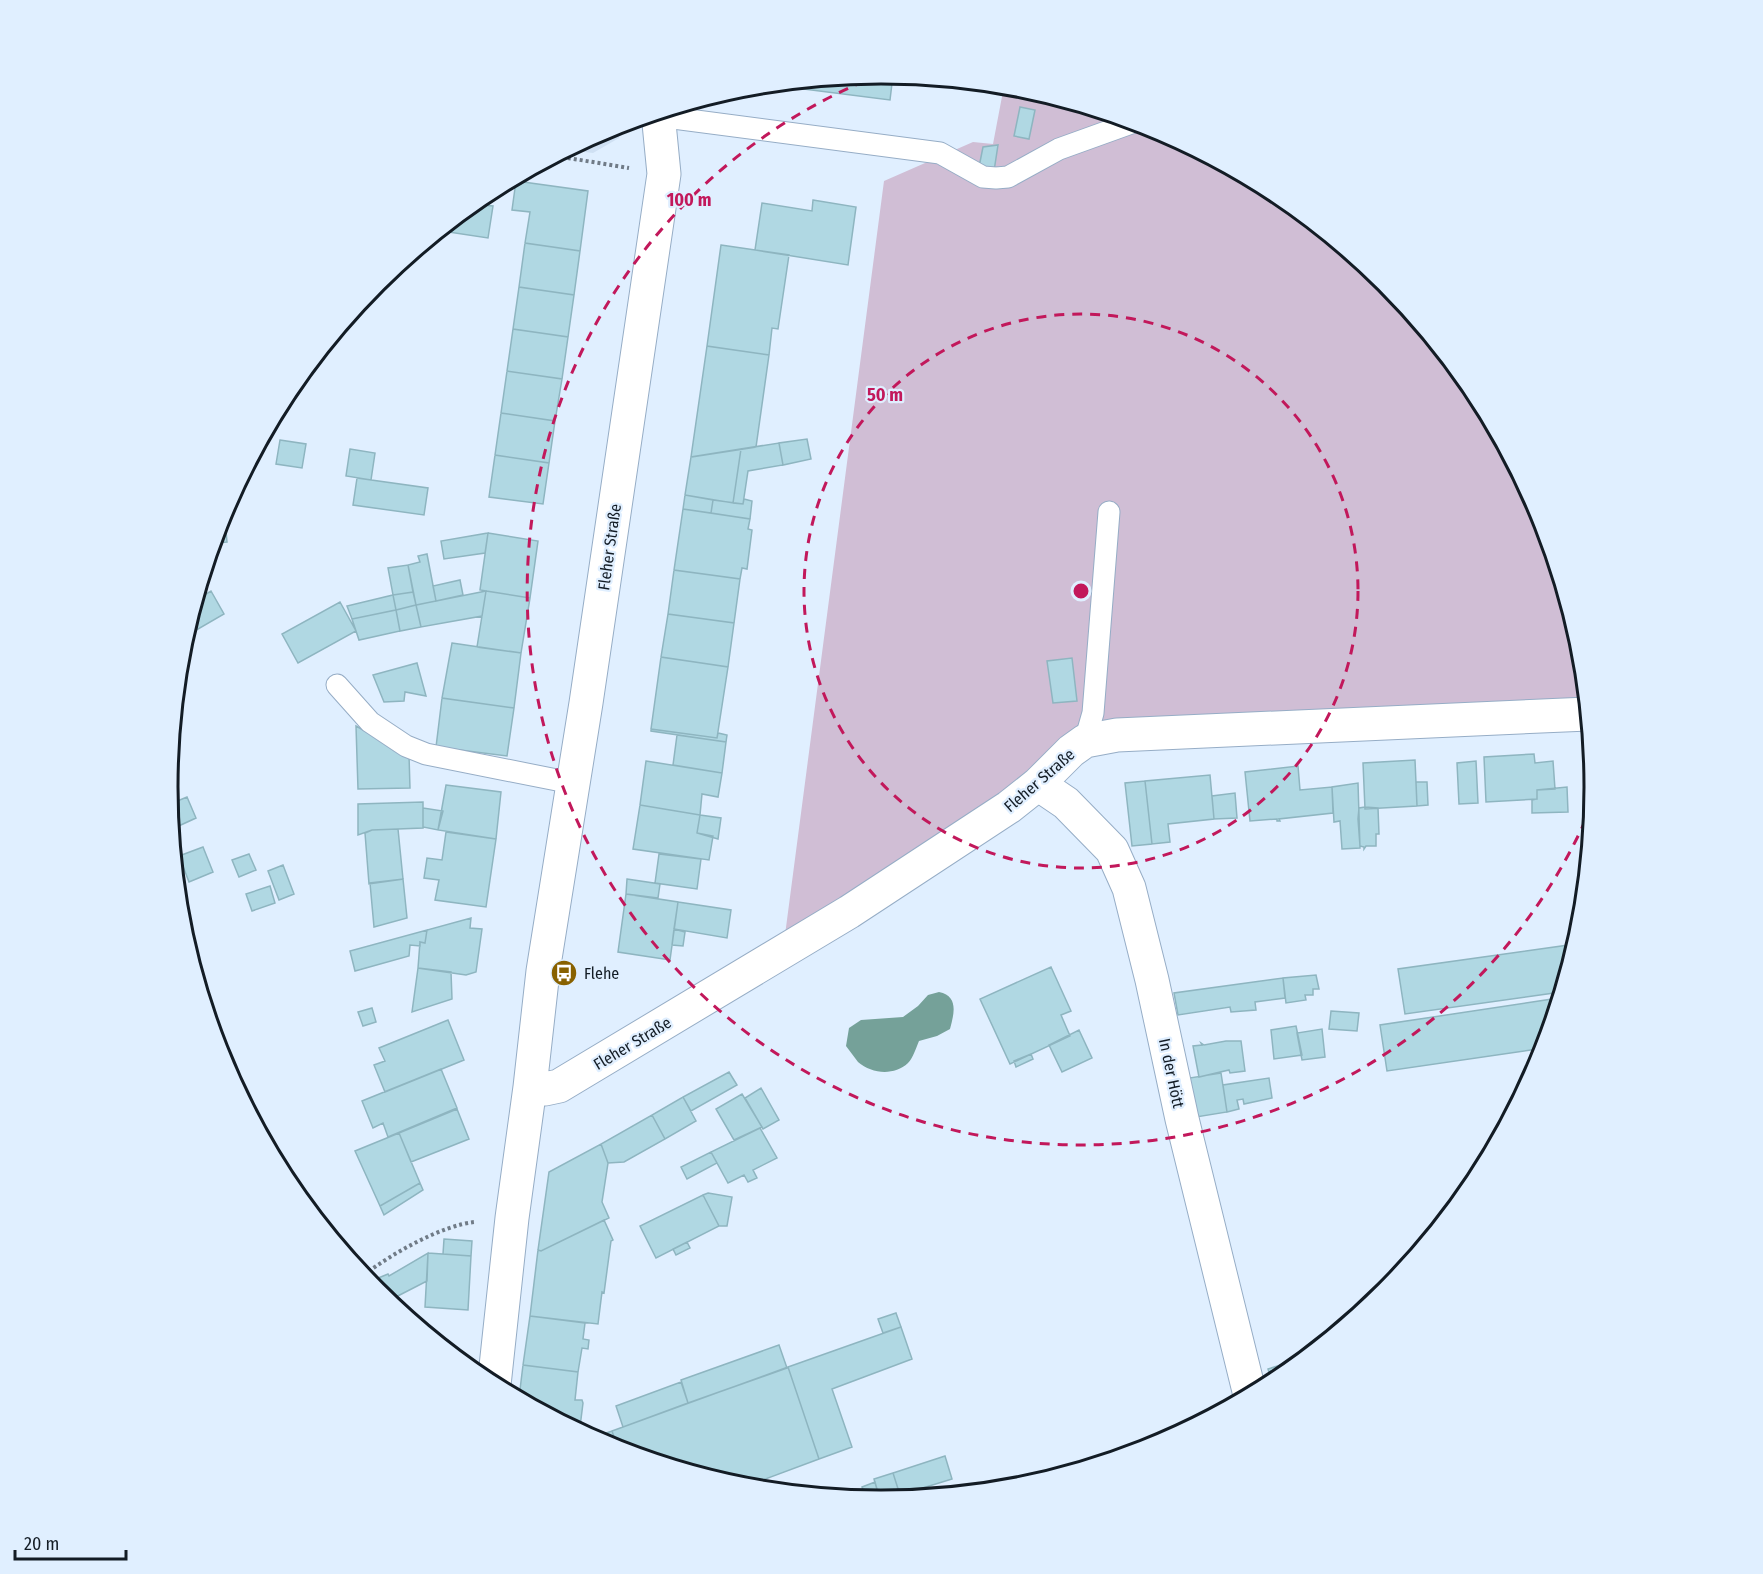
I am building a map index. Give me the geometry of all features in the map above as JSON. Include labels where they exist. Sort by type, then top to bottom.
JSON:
[{"type":"street","name":"Fleher Straße","points":[[495,1375],[512,1218],[530,1087],[538,1000],[586,703],[664,174],[659,120]]},
{"type":"street","name":"Fleher Straße","points":[[530,1087],[545,1089],[559,1086],[849,912],[1009,807],[1085,741],[1117,735],[1580,714]]},
{"type":"street","name":"In der Hött","points":[[1038,784],[1066,803],[1112,850],[1129,888],[1152,980],[1182,1119],[1248,1387]]},
{"type":"lane","points":[[673,116],[940,153],[982,177],[996,178],[1008,177],[1059,149],[1121,127]]},
{"type":"lane","points":[[1085,741],[1093,713],[1109,512]]},
{"type":"lane","points":[[337,685],[370,722],[406,746],[426,754],[572,783]]},
{"type":"path","points":[[567,158],[664,174]]},
{"type":"path","points":[[371,1271],[433,1234],[461,1223],[512,1218]]},
{"type":"shaded area","points":[[1002,95],[1063,108],[1107,121],[1192,156],[1272,202],[1345,258],[1379,290],[1410,323],[1466,396],[1512,476],[1531,518],[1561,605],[1571,650],[1580,710],[1114,731],[1020,803],[785,935],[884,181],[973,142],[993,144]]},
{"type":"shaded area","points":[[619,135],[619,138],[593,153],[581,152]]},
{"type":"shaded area","points":[[939,992],[950,997],[954,1006],[950,1029],[937,1036],[919,1041],[908,1063],[902,1067],[890,1072],[870,1069],[858,1062],[846,1046],[849,1028],[861,1020],[903,1017],[928,995]]},
{"type":"building","points":[[892,84],[890,100],[803,89]]},
{"type":"building","points":[[1020,107],[1035,110],[1029,139],[1014,136]]},
{"type":"building","points":[[998,145],[994,171],[979,167],[983,147]]},
{"type":"building","points":[[523,182],[588,191],[580,251],[525,243],[530,212],[512,210],[515,187]]},
{"type":"building","points":[[813,200],[856,207],[848,265],[755,250],[762,203],[812,211]]},
{"type":"building","points":[[486,205],[493,206],[488,238],[450,232]]},
{"type":"building","points":[[525,243],[580,251],[574,295],[519,287]]},
{"type":"building","points":[[721,245],[789,255],[778,329],[772,328],[769,355],[707,346]]},
{"type":"building","points":[[519,287],[574,295],[568,337],[513,329]]},
{"type":"building","points":[[513,329],[568,337],[562,379],[507,371]]},
{"type":"building","points":[[707,346],[769,355],[756,447],[691,457]]},
{"type":"building","points":[[507,371],[562,379],[555,421],[501,413]]},
{"type":"building","points":[[501,413],[555,421],[549,463],[495,455]]},
{"type":"building","points":[[807,439],[811,459],[783,465],[779,443]]},
{"type":"building","points":[[280,440],[306,444],[302,468],[276,464]]},
{"type":"building","points":[[779,443],[783,465],[748,471],[743,504],[733,503],[741,449]]},
{"type":"building","points":[[350,449],[375,453],[371,480],[346,476]]},
{"type":"building","points":[[741,449],[733,503],[685,495],[691,457]]},
{"type":"building","points":[[495,455],[549,463],[543,504],[489,497]]},
{"type":"building","points":[[357,478],[428,488],[424,515],[353,505]]},
{"type":"building","points":[[685,495],[713,500],[711,513],[683,509]]},
{"type":"building","points":[[744,499],[752,501],[750,519],[711,513],[713,500],[743,504]]},
{"type":"building","points":[[683,509],[750,519],[748,529],[752,530],[747,569],[742,568],[740,579],[674,570]]},
{"type":"building","points":[[488,533],[538,541],[530,598],[480,590]]},
{"type":"building","points":[[488,533],[485,553],[444,559],[441,541]]},
{"type":"building","points":[[427,554],[436,601],[416,605],[408,565],[420,562],[418,556]]},
{"type":"building","points":[[408,565],[413,592],[393,595],[388,568]]},
{"type":"building","points":[[674,570],[740,579],[734,623],[668,614]]},
{"type":"building","points":[[460,580],[463,595],[436,601],[433,586]]},
{"type":"building","points":[[211,591],[224,614],[196,630],[202,605],[205,594]]},
{"type":"building","points":[[486,591],[482,616],[421,627],[416,605]]},
{"type":"building","points":[[486,591],[530,598],[521,653],[477,647]]},
{"type":"building","points":[[413,592],[416,605],[396,610],[393,595]]},
{"type":"building","points":[[393,595],[396,610],[352,619],[347,606]]},
{"type":"building","points":[[340,602],[356,631],[298,663],[282,634]]},
{"type":"building","points":[[416,605],[421,627],[400,631],[396,610]]},
{"type":"building","points":[[396,610],[400,631],[359,640],[352,619]]},
{"type":"building","points":[[668,614],[734,623],[728,667],[661,657]]},
{"type":"building","points":[[452,643],[521,653],[514,708],[442,698]]},
{"type":"building","points":[[661,657],[728,667],[717,738],[651,729]]},
{"type":"building","points":[[1072,658],[1077,701],[1053,703],[1047,661]]},
{"type":"building","points":[[417,663],[426,696],[405,692],[404,701],[384,702],[373,675]]},
{"type":"building","points":[[442,698],[514,708],[507,756],[436,747]]},
{"type":"building","points":[[356,726],[409,755],[410,788],[358,789]]},
{"type":"building","points":[[651,729],[717,738],[718,733],[727,735],[726,742],[651,731]]},
{"type":"building","points":[[677,735],[726,742],[722,773],[673,765]]},
{"type":"building","points":[[1534,754],[1535,763],[1553,761],[1555,789],[1537,790],[1537,799],[1486,802],[1484,757]]},
{"type":"building","points":[[1415,760],[1417,806],[1365,809],[1363,763]]},
{"type":"building","points":[[646,761],[722,773],[718,797],[702,794],[700,815],[640,805]]},
{"type":"building","points":[[1476,761],[1478,803],[1459,804],[1457,763]]},
{"type":"building","points":[[1298,766],[1300,790],[1332,787],[1333,813],[1279,819],[1280,821],[1277,819],[1250,821],[1245,772]]},
{"type":"building","points":[[1210,775],[1214,819],[1168,824],[1170,842],[1152,844],[1145,781]]},
{"type":"building","points":[[1145,781],[1152,844],[1132,846],[1125,783]]},
{"type":"building","points":[[1416,782],[1427,782],[1428,805],[1417,806]]},
{"type":"building","points":[[1358,783],[1360,848],[1342,849],[1340,821],[1334,822],[1332,787]]},
{"type":"building","points":[[446,785],[501,792],[496,839],[438,830]]},
{"type":"building","points":[[1567,787],[1568,812],[1532,813],[1532,800],[1537,799],[1537,790]]},
{"type":"building","points":[[1235,793],[1237,818],[1214,819],[1212,796]]},
{"type":"building","points":[[187,797],[196,818],[180,825],[179,800]]},
{"type":"building","points":[[423,802],[423,828],[372,830],[358,835],[358,804]]},
{"type":"building","points":[[640,805],[700,815],[697,833],[713,836],[709,860],[633,849]]},
{"type":"building","points":[[423,808],[443,811],[438,830],[423,827]]},
{"type":"building","points":[[1359,808],[1378,808],[1379,834],[1376,834],[1376,846],[1366,846],[1364,849],[1360,846],[1358,819]]},
{"type":"building","points":[[700,815],[721,818],[718,839],[697,833]]},
{"type":"building","points":[[398,829],[403,879],[369,884],[365,833],[372,830]]},
{"type":"building","points":[[446,832],[496,839],[486,907],[435,900],[439,880],[424,878],[427,858],[442,860]]},
{"type":"building","points":[[203,847],[213,872],[189,882],[184,869],[182,855]]},
{"type":"building","points":[[249,854],[256,870],[239,877],[232,860]]},
{"type":"building","points":[[659,854],[701,859],[697,889],[655,883]]},
{"type":"building","points":[[283,865],[294,894],[279,900],[268,871]]},
{"type":"building","points":[[403,879],[407,918],[374,927],[370,883]]},
{"type":"building","points":[[627,879],[660,884],[658,898],[626,894]]},
{"type":"building","points":[[270,886],[275,903],[252,911],[246,894]]},
{"type":"building","points":[[626,894],[678,902],[670,960],[618,952]]},
{"type":"building","points":[[678,902],[731,910],[727,938],[674,929]]},
{"type":"building","points":[[471,918],[470,928],[482,929],[476,972],[466,975],[418,968],[420,942],[425,943],[427,930]]},
{"type":"building","points":[[674,929],[685,932],[683,946],[672,945]]},
{"type":"building","points":[[427,930],[425,943],[420,942],[420,946],[410,945],[409,956],[355,971],[350,951]]},
{"type":"building","points":[[1566,945],[1553,993],[1405,1014],[1398,969]]},
{"type":"building","points":[[1051,967],[1071,1011],[1061,1015],[1070,1036],[1010,1064],[980,999]]},
{"type":"building","points":[[418,968],[451,972],[452,999],[412,1012]]},
{"type":"building","points":[[1316,975],[1319,989],[1313,989],[1313,995],[1305,995],[1306,1000],[1286,1003],[1283,978]]},
{"type":"building","points":[[1283,978],[1285,998],[1255,1002],[1256,1010],[1231,1012],[1230,1007],[1178,1015],[1174,993]]},
{"type":"building","points":[[1551,999],[1533,1050],[1387,1071],[1380,1025]]},
{"type":"building","points":[[372,1008],[376,1022],[363,1026],[358,1012]]},
{"type":"building","points":[[1331,1011],[1359,1013],[1357,1031],[1329,1029]]},
{"type":"building","points":[[448,1020],[464,1060],[385,1092],[374,1065],[385,1061],[379,1048]]},
{"type":"building","points":[[1296,1026],[1302,1055],[1274,1059],[1271,1030]]},
{"type":"building","points":[[1322,1029],[1325,1057],[1302,1060],[1297,1033]]},
{"type":"building","points":[[1079,1030],[1092,1058],[1062,1072],[1049,1045]]},
{"type":"building","points":[[1241,1041],[1245,1071],[1230,1073],[1229,1070],[1199,1077],[1193,1046]]},
{"type":"building","points":[[1031,1054],[1033,1059],[1016,1067],[1014,1061]]},
{"type":"building","points":[[441,1069],[457,1108],[388,1137],[383,1123],[373,1128],[362,1101]]},
{"type":"building","points":[[729,1072],[737,1085],[691,1111],[683,1097]]},
{"type":"building","points":[[1221,1073],[1227,1112],[1190,1118],[1183,1079]]},
{"type":"building","points":[[1269,1078],[1272,1098],[1244,1104],[1243,1099],[1237,1100],[1239,1109],[1227,1112],[1223,1085]]},
{"type":"building","points":[[761,1088],[779,1120],[763,1129],[745,1098]]},
{"type":"building","points":[[742,1094],[762,1127],[734,1140],[716,1109]]},
{"type":"building","points":[[683,1097],[696,1121],[665,1139],[652,1115]]},
{"type":"building","points":[[457,1109],[469,1139],[411,1162],[399,1133]]},
{"type":"building","points":[[652,1115],[665,1139],[624,1162],[608,1163],[601,1144]]},
{"type":"building","points":[[760,1128],[777,1158],[753,1170],[757,1178],[748,1182],[744,1175],[728,1183],[711,1152]]},
{"type":"building","points":[[399,1133],[420,1183],[380,1206],[355,1151]]},
{"type":"building","points":[[601,1144],[608,1163],[602,1202],[609,1218],[541,1251],[538,1250],[549,1172]]},
{"type":"building","points":[[711,1152],[717,1163],[687,1179],[681,1167]]},
{"type":"building","points":[[420,1183],[423,1190],[384,1215],[380,1206]]},
{"type":"building","points":[[708,1193],[732,1197],[727,1226],[719,1226],[703,1195]]},
{"type":"building","points":[[703,1195],[719,1226],[656,1258],[640,1226]]},
{"type":"building","points":[[604,1220],[613,1240],[598,1324],[530,1316],[538,1250],[541,1251]]},
{"type":"building","points":[[444,1239],[472,1241],[471,1256],[443,1254]]},
{"type":"building","points":[[687,1242],[690,1248],[676,1255],[673,1249]]},
{"type":"building","points":[[428,1253],[471,1256],[468,1310],[425,1307]]},
{"type":"building","points":[[428,1253],[427,1281],[397,1296],[378,1278],[388,1274],[389,1276]]},
{"type":"building","points":[[896,1313],[901,1327],[883,1333],[878,1319]]},
{"type":"building","points":[[530,1316],[585,1323],[583,1339],[589,1340],[588,1349],[582,1348],[578,1372],[523,1365]]},
{"type":"building","points":[[901,1327],[912,1359],[832,1389],[852,1447],[819,1459],[788,1367]]},
{"type":"building","points":[[779,1345],[787,1368],[688,1403],[681,1380]]},
{"type":"building","points":[[523,1365],[578,1372],[575,1400],[582,1400],[583,1403],[581,1422],[571,1418],[520,1390]]},
{"type":"building","points":[[1282,1365],[1269,1374],[1268,1369]]},
{"type":"building","points":[[788,1367],[819,1459],[764,1479],[700,1466],[656,1453],[614,1437],[612,1431]]},
{"type":"building","points":[[681,1382],[688,1403],[623,1427],[616,1406]]},
{"type":"building","points":[[945,1456],[952,1479],[922,1488],[898,1489],[893,1473]]},
{"type":"building","points":[[893,1473],[898,1489],[877,1490],[874,1479]]},
{"type":"building","points":[[875,1482],[877,1490],[863,1489],[862,1487]]},
{"type":"place","name":"Flehe","points":[[564,973]]}]
